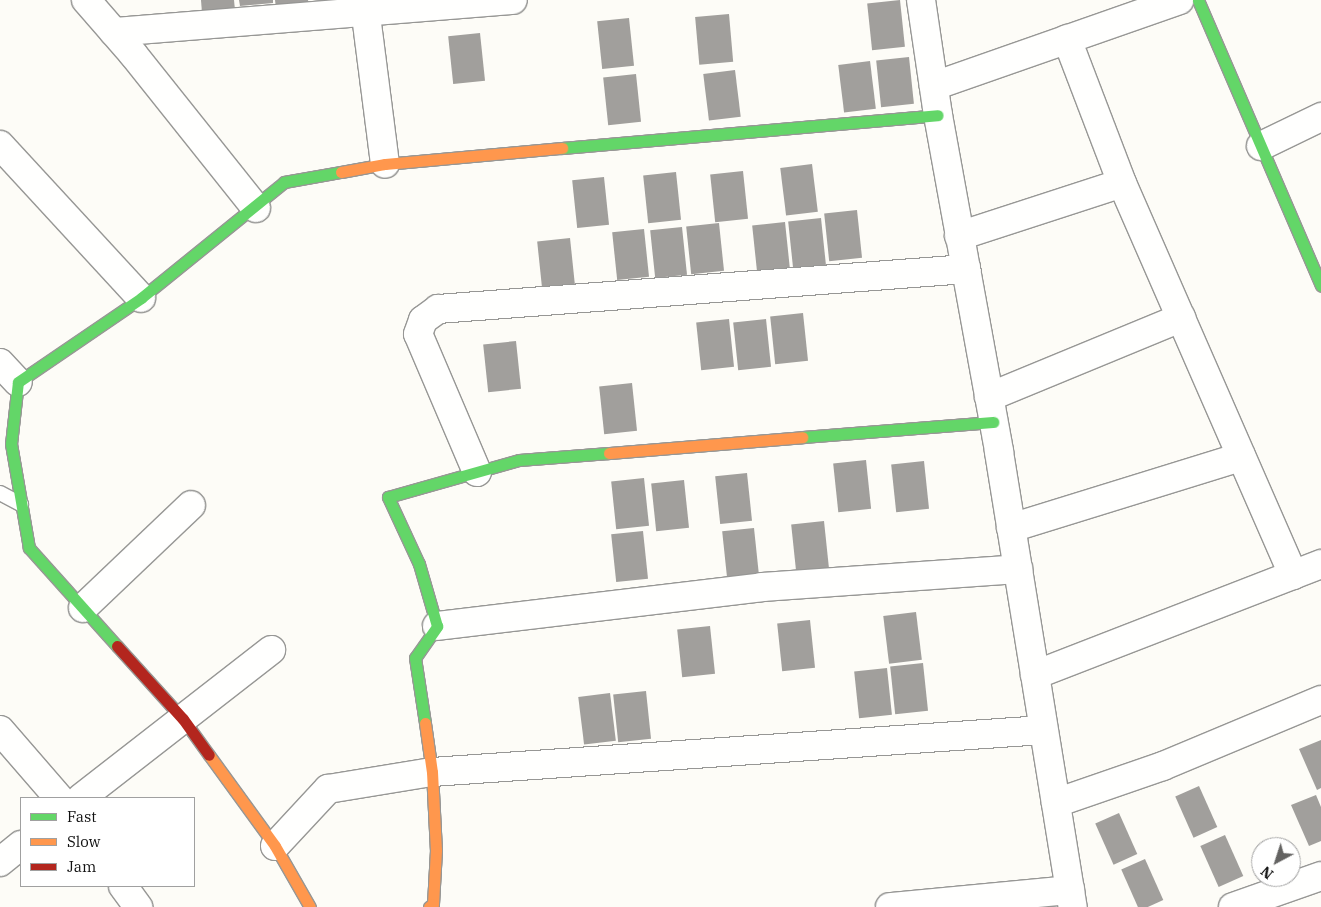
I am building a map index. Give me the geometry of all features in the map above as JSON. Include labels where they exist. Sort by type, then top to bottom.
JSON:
[{"type":"street","points":[[86,0],[256,208]]},
{"type":"street","points":[[114,32],[364,6],[513,0]]},
{"type":"street","points":[[890,907],[1071,899],[991,409],[938,115],[922,0]]},
{"type":"street","points":[[934,86],[1180,0]]},
{"type":"street","points":[[1198,0],[1321,286]]},
{"type":"street","points":[[364,6],[385,164]]},
{"type":"street","points":[[1067,39],[1122,183],[1293,575]]},
{"type":"street","points":[[310,907],[275,846],[183,719],[29,548],[11,444],[9,372],[141,298],[256,208],[284,182],[385,164],[938,115]]},
{"type":"street","points":[[1261,146],[1321,117]]},
{"type":"street","points":[[0,144],[141,298]]},
{"type":"street","points":[[959,236],[1122,183]]},
{"type":"street","points":[[477,472],[418,334],[423,320],[438,310],[966,269]]},
{"type":"street","points":[[437,626],[420,564],[388,497],[518,460],[991,409],[1181,318]]},
{"type":"street","points":[[1011,528],[1241,457]]},
{"type":"street","points":[[83,608],[191,506]]},
{"type":"street","points":[[1035,675],[1321,564]]},
{"type":"street","points":[[429,907],[433,904],[436,850],[432,772],[415,658],[437,626],[762,587],[1018,569]]},
{"type":"street","points":[[82,797],[271,650]]},
{"type":"street","points":[[1056,803],[1163,766],[1321,700]]},
{"type":"street","points":[[0,730],[58,797]]},
{"type":"street","points":[[275,846],[328,789],[432,772],[1044,730]]},
{"type":"street","points":[[0,862],[20,846]]},
{"type":"street","points":[[1233,907],[1321,876]]},
{"type":"street","points":[[123,887],[138,907]]},
{"type":"lane","points":[[0,493],[22,504]]},
{"type":"building","points":[[201,0],[234,0],[235,10],[202,13]]},
{"type":"building","points":[[239,0],[273,0],[273,3],[240,6]]},
{"type":"building","points":[[275,0],[308,0],[309,5],[276,8]]},
{"type":"building","points":[[900,0],[905,47],[872,50],[867,3]]},
{"type":"building","points":[[729,14],[733,62],[699,65],[695,17]]},
{"type":"building","points":[[629,18],[634,66],[602,69],[597,21]]},
{"type":"building","points":[[480,33],[485,81],[453,84],[448,36]]},
{"type":"building","points":[[909,57],[914,104],[881,107],[876,60]]},
{"type":"building","points":[[870,61],[876,109],[844,113],[838,65]]},
{"type":"building","points":[[735,70],[741,117],[709,121],[703,74]]},
{"type":"building","points":[[636,74],[641,122],[608,125],[603,77]]},
{"type":"building","points":[[812,164],[818,212],[786,216],[780,168]]},
{"type":"building","points":[[743,171],[748,219],[715,222],[710,174]]},
{"type":"building","points":[[676,172],[681,220],[648,223],[643,175]]},
{"type":"building","points":[[604,177],[609,225],[577,228],[572,180]]},
{"type":"building","points":[[857,210],[862,258],[829,261],[824,213]]},
{"type":"building","points":[[821,218],[826,266],[793,269],[788,221]]},
{"type":"building","points":[[785,222],[790,270],[757,273],[752,225]]},
{"type":"building","points":[[719,223],[724,271],[691,274],[686,226]]},
{"type":"building","points":[[682,227],[687,275],[655,278],[650,230]]},
{"type":"building","points":[[644,229],[649,277],[617,280],[612,232]]},
{"type":"building","points":[[570,238],[575,286],[542,289],[537,241]]},
{"type":"building","points":[[803,313],[808,361],[775,364],[770,316]]},
{"type":"building","points":[[729,319],[734,367],[701,370],[696,322]]},
{"type":"building","points":[[766,319],[771,367],[738,370],[733,322]]},
{"type":"building","points":[[516,341],[521,389],[488,392],[483,344]]},
{"type":"building","points":[[632,383],[637,431],[604,434],[599,386]]},
{"type":"building","points":[[866,460],[871,509],[838,512],[833,463]]},
{"type":"building","points":[[924,461],[929,509],[896,512],[891,464]]},
{"type":"building","points":[[747,473],[752,521],[720,524],[715,476]]},
{"type":"building","points":[[644,478],[649,526],[616,529],[611,481]]},
{"type":"building","points":[[684,480],[689,528],[656,531],[651,483]]},
{"type":"building","points":[[824,521],[829,569],[796,572],[791,524]]},
{"type":"building","points":[[754,528],[759,576],[727,579],[722,531]]},
{"type":"building","points":[[643,531],[648,579],[616,582],[611,534]]},
{"type":"building","points":[[916,612],[922,660],[889,664],[883,616]]},
{"type":"building","points":[[810,620],[815,668],[782,671],[777,623]]},
{"type":"building","points":[[710,626],[715,674],[682,677],[677,629]]},
{"type":"building","points":[[923,663],[928,711],[895,714],[890,666]]},
{"type":"building","points":[[887,668],[892,715],[859,718],[854,671]]},
{"type":"building","points":[[646,691],[651,739],[618,742],[613,694]]},
{"type":"building","points":[[610,693],[616,741],[584,745],[578,697]]},
{"type":"building","points":[[1321,740],[1321,788],[1317,790],[1299,749]]},
{"type":"building","points":[[1199,786],[1217,827],[1194,838],[1175,797]]},
{"type":"building","points":[[1316,795],[1321,807],[1321,841],[1309,846],[1291,805]]},
{"type":"building","points":[[1119,813],[1137,854],[1114,865],[1095,824]]},
{"type":"building","points":[[1225,835],[1243,876],[1219,887],[1200,846]]},
{"type":"building","points":[[1145,859],[1163,900],[1148,907],[1138,907],[1121,870]]},
{"type":"traffic: fast","points":[[1198,0],[1321,286]]},
{"type":"traffic: fast","points":[[562,148],[938,115]]},
{"type":"traffic: fast","points":[[117,646],[29,548],[11,444],[18,382],[141,298],[284,182],[341,172]]},
{"type":"traffic: fast","points":[[802,437],[993,422]]},
{"type":"traffic: fast","points":[[425,723],[415,658],[437,626],[419,564],[388,497],[519,460],[609,453]]},
{"type":"traffic: slow","points":[[341,172],[385,164],[562,148]]},
{"type":"traffic: slow","points":[[609,453],[802,437]]},
{"type":"traffic: slow","points":[[425,723],[432,772],[436,850],[433,904],[429,907]]},
{"type":"traffic: slow","points":[[209,755],[275,846],[310,907]]},
{"type":"traffic: jam","points":[[117,646],[183,719],[209,755]]}]
